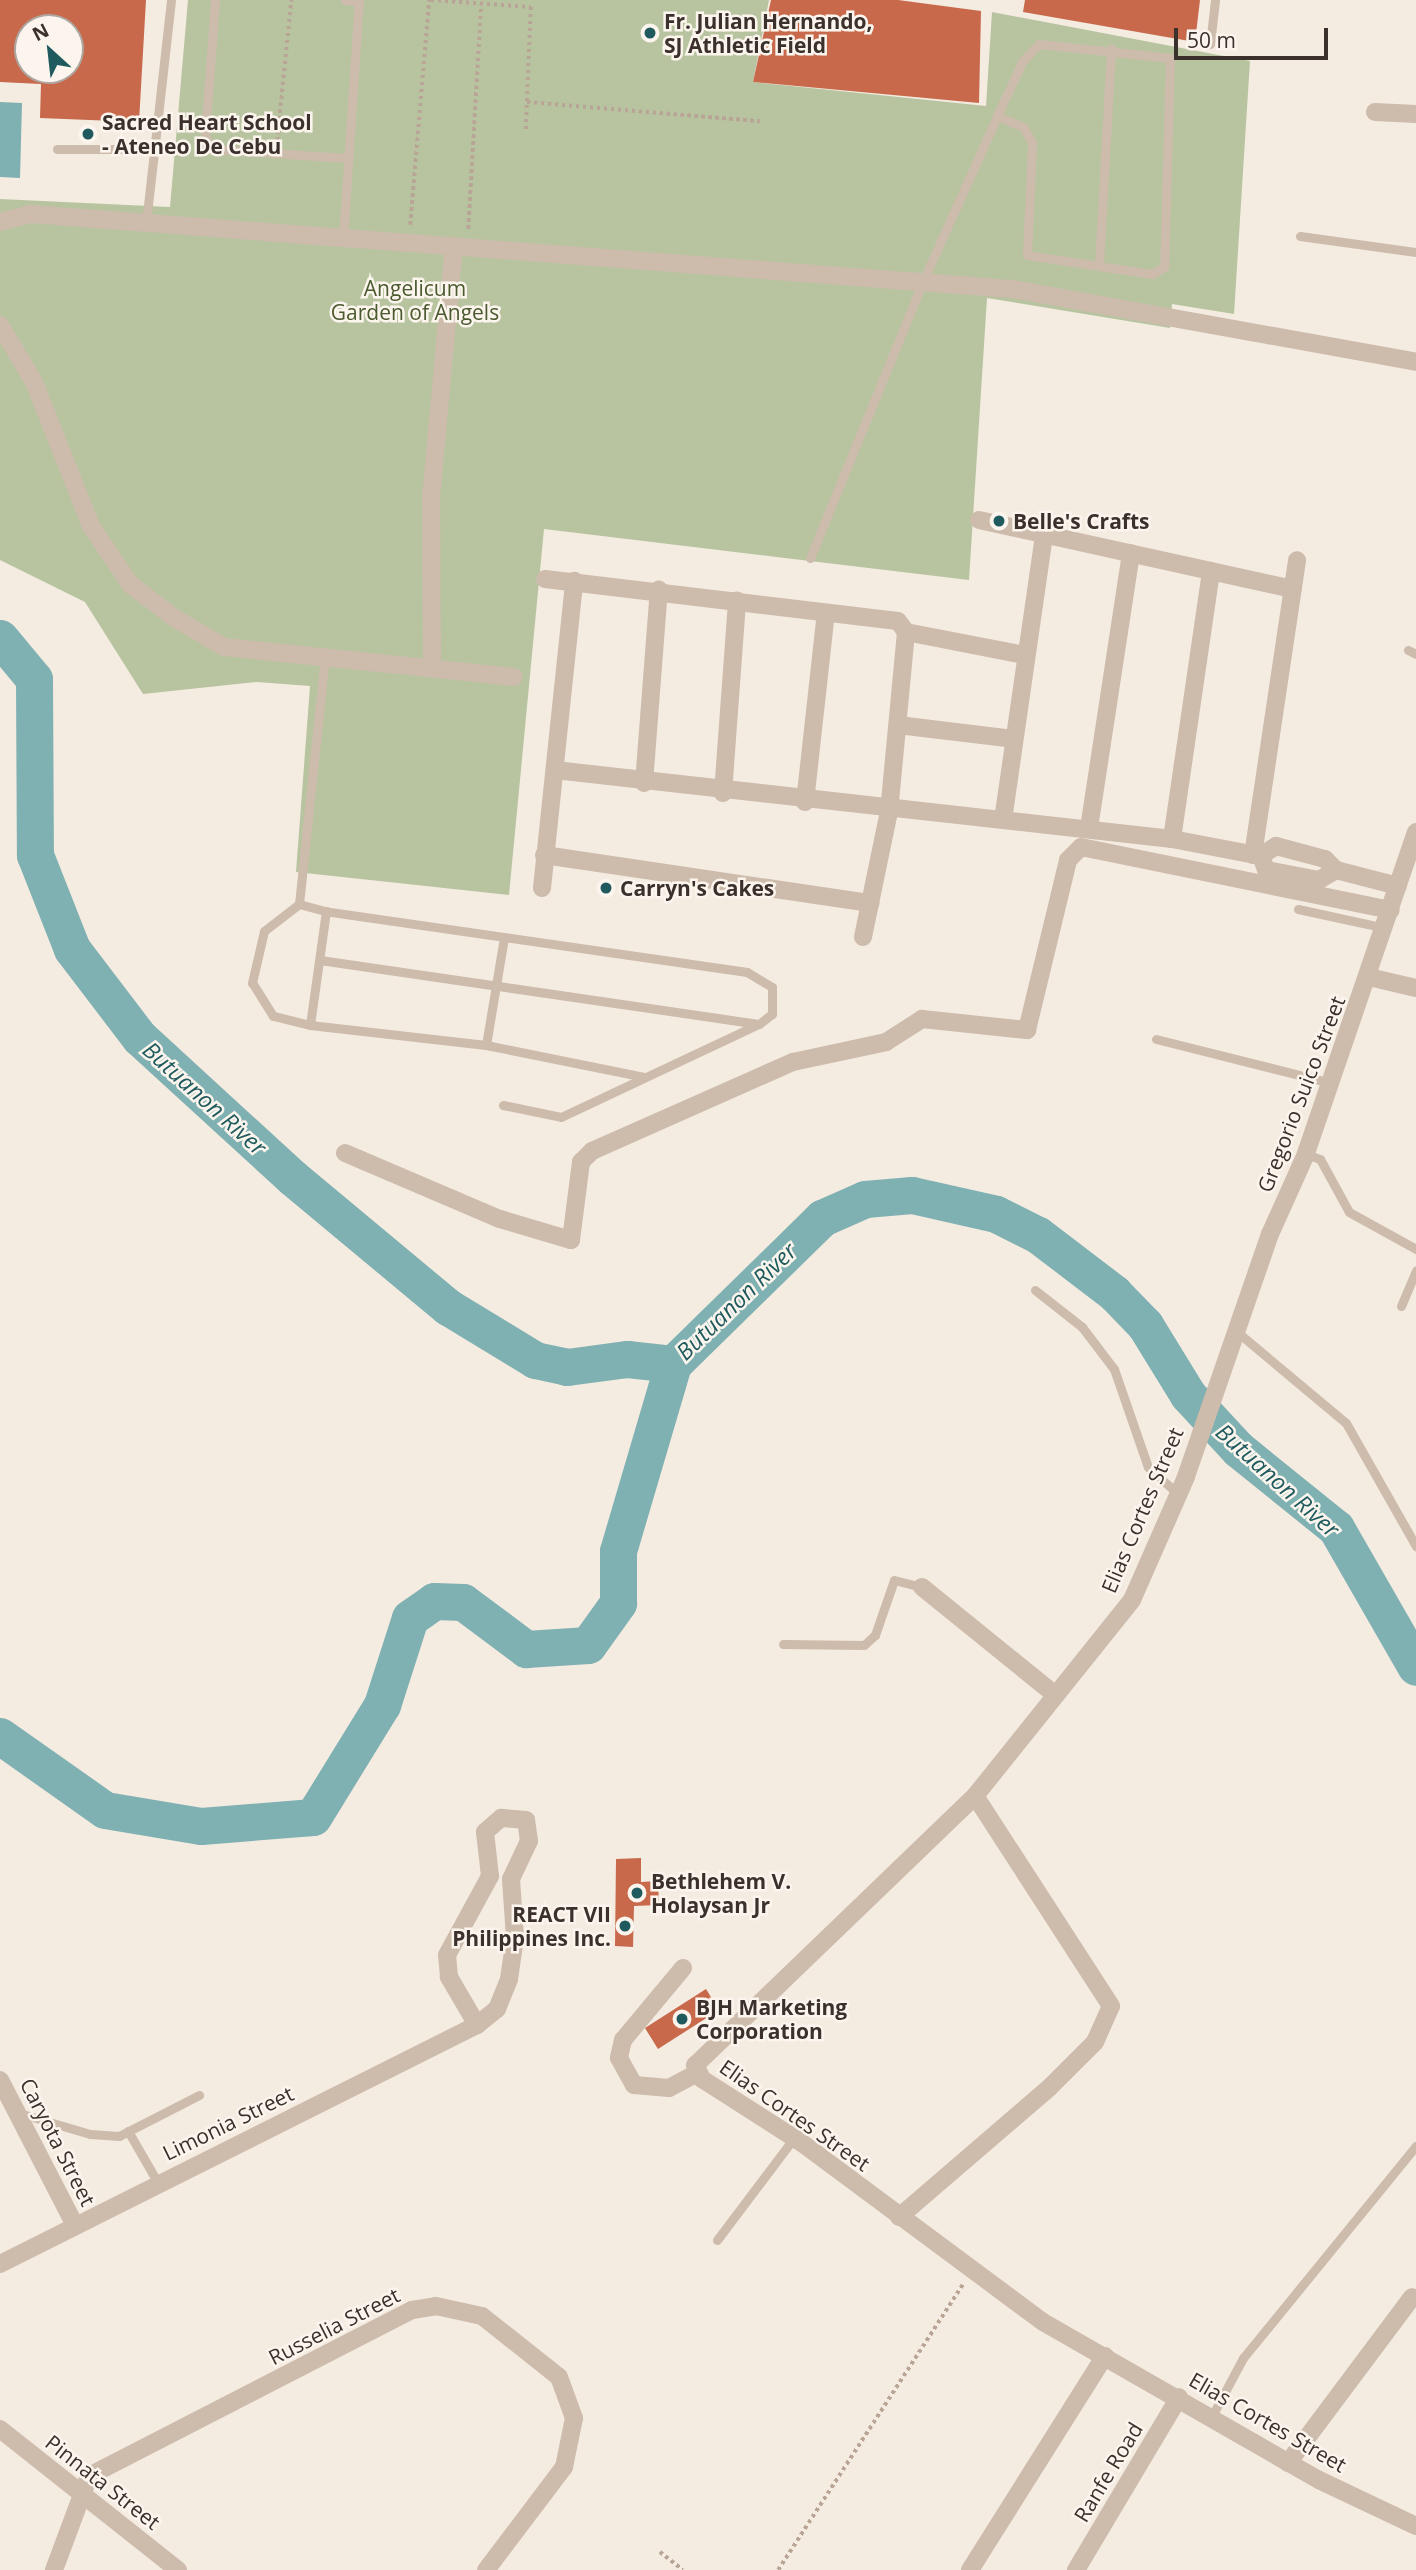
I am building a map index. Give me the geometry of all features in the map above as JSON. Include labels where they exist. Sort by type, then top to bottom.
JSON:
[{"type":"street","points":[[1375,112],[1416,114]]},
{"type":"street","points":[[0,222],[30,214],[1012,289],[1416,362]]},
{"type":"street","points":[[432,667],[431,498],[460,247]]},
{"type":"street","points":[[0,325],[34,382],[91,526],[130,584],[224,647],[513,677]]},
{"type":"street","points":[[979,520],[1292,589]]},
{"type":"street","points":[[1003,820],[1024,655],[1044,535]]},
{"type":"street","points":[[1089,828],[1131,554]]},
{"type":"street","points":[[1297,561],[1257,855],[1266,870],[1311,878],[1336,870],[1398,886]]},
{"type":"street","points":[[1172,839],[1212,571]]},
{"type":"street","points":[[545,579],[659,590],[898,621],[906,632],[889,812],[863,937]]},
{"type":"street","points":[[542,888],[574,581]]},
{"type":"street","points":[[644,783],[659,590]]},
{"type":"street","points":[[723,793],[737,601]]},
{"type":"street","points":[[805,802],[826,613]]},
{"type":"street","points":[[906,632],[1024,655]]},
{"type":"street","points":[[898,726],[1013,739]]},
{"type":"street","points":[[555,770],[889,812],[1089,828],[1172,839],[1257,855]]},
{"type":"street","name":"Gregorio Suico Street","points":[[1221,1370],[1306,1154],[1369,977],[1398,886],[1411,863],[1416,832]]},
{"type":"street","points":[[345,1153],[500,1219],[571,1240],[581,1162],[592,1151],[793,1062],[886,1042],[922,1019],[1027,1030],[1068,860],[1081,847],[1391,910]]},
{"type":"street","points":[[544,855],[870,903]]},
{"type":"street","points":[[1369,977],[1416,988]]},
{"type":"street","name":"Elias Cortes Street","points":[[1221,1370],[1186,1477],[1132,1600],[1054,1694],[975,1796],[697,2059],[697,2073],[794,2138],[1043,2322],[1179,2397],[1288,2463],[1416,2526]]},
{"type":"street","points":[[922,1587],[1054,1694]]},
{"type":"street","points":[[898,2217],[1049,2088],[1095,2042],[1111,2006],[975,1796]]},
{"type":"street","points":[[477,2025],[449,1977],[447,1955],[490,1876],[485,1832],[514,1816],[531,1828],[511,1879],[490,1876]]},
{"type":"street","name":"Limonia Street","points":[[0,2264],[477,2025],[497,2009],[509,1979],[515,1938],[511,1879]]},
{"type":"street","points":[[683,1968],[623,2039],[619,2058],[634,2085],[669,2088],[697,2073]]},
{"type":"street","name":"Caryota Street","points":[[0,2080],[75,2225]]},
{"type":"street","points":[[1288,2463],[1412,2297]]},
{"type":"street","name":"Russelia Street","points":[[54,2570],[78,2493],[89,2476],[412,2310],[457,2307],[482,2316],[559,2376],[574,2418],[564,2467],[486,2570]]},
{"type":"street","points":[[970,2570],[1105,2356]]},
{"type":"street","name":"Ranfe Road","points":[[1076,2570],[1179,2397]]},
{"type":"street","name":"Pinnata Street","points":[[0,2429],[178,2570]]},
{"type":"lane","points":[[146,223],[171,0]]},
{"type":"lane","points":[[215,0],[206,142],[219,152],[348,158]]},
{"type":"lane","points":[[343,239],[359,0],[345,0]]},
{"type":"lane","points":[[1210,44],[1216,0]]},
{"type":"lane","points":[[810,558],[923,281],[997,116],[1022,62],[1039,44],[1111,48],[1163,55],[1173,64],[1165,261],[1152,274],[1027,255],[1032,143],[1023,127],[997,116]]},
{"type":"lane","points":[[1098,265],[1111,48]]},
{"type":"lane","points":[[57,149],[155,149]]},
{"type":"lane","points":[[1300,236],[1416,252]]},
{"type":"lane","points":[[325,657],[299,904],[264,931],[252,983],[273,1016],[310,1025],[486,1045],[644,1077]]},
{"type":"lane","points":[[299,904],[326,911],[747,972],[772,987],[772,1014],[760,1024],[561,1116],[503,1105]]},
{"type":"lane","points":[[1298,909],[1385,928]]},
{"type":"lane","points":[[310,1025],[326,911]]},
{"type":"lane","points":[[486,1045],[504,937]]},
{"type":"lane","points":[[320,960],[760,1024]]},
{"type":"lane","points":[[1156,1039],[1331,1083]]},
{"type":"lane","points":[[1306,1154],[1320,1159],[1349,1212],[1416,1249]]},
{"type":"lane","points":[[1401,1307],[1416,1270]]},
{"type":"lane","points":[[1035,1290],[1082,1326],[1114,1369],[1148,1467],[1178,1494]]},
{"type":"lane","points":[[1235,1330],[1346,1423],[1416,1546]]},
{"type":"lane","points":[[783,1644],[864,1645],[875,1635],[894,1580],[922,1587]]},
{"type":"lane","points":[[17,2112],[106,2137],[128,2131],[199,2095]]},
{"type":"lane","points":[[128,2131],[158,2183]]},
{"type":"lane","points":[[716,2240],[794,2138]]},
{"type":"lane","points":[[1212,2416],[1243,2358],[1416,2146]]},
{"type":"path","points":[[275,156],[291,0]]},
{"type":"path","points":[[409,243],[430,0],[531,7],[526,132]]},
{"type":"path","points":[[460,247],[481,4]]},
{"type":"path","points":[[527,102],[760,121]]},
{"type":"path","points":[[778,2570],[972,2270]]},
{"type":"path","points":[[660,2552],[683,2570]]},
{"type":"green space","name":"Angelicum Garden of Angels","points":[[188,0],[769,0],[753,82],[986,106],[992,12],[1250,61],[1234,314],[1172,304],[1170,328],[987,298],[969,580],[544,529],[509,895],[296,872],[310,686],[257,682],[143,694],[85,602],[0,560],[0,199],[170,207]]},
{"type":"water","points":[[0,102],[22,103],[20,178],[0,177]]},
{"type":"building","points":[[0,0],[146,0],[139,122],[40,118],[41,84],[84,84],[84,14],[14,14],[14,83],[0,82]]},
{"type":"building","points":[[771,0],[898,0],[981,11],[979,103],[753,82]]},
{"type":"building","points":[[1025,0],[1200,0],[1195,42],[1023,12]]},
{"type":"building","name":"Bethlehem V. Holaysan Jr","points":[[641,1858],[641,1882],[658,1881],[659,1905],[634,1906],[633,1947],[615,1946],[616,1859]]},
{"type":"building","name":"BJH Marketing Corporation","points":[[706,1989],[719,2010],[658,2049],[645,2028]]},
{"type":"waterway","name":"Butuanon River","points":[[0,638],[34,679],[35,855],[72,949],[139,1037],[293,1178],[448,1307],[535,1360],[567,1367],[627,1359],[673,1364],[822,1218],[865,1199],[912,1195],[996,1214],[1038,1235],[1114,1293],[1145,1325],[1188,1395],[1238,1449],[1336,1528],[1416,1667]]},
{"type":"waterway","points":[[0,1736],[105,1810],[201,1826],[313,1817],[382,1705],[410,1618],[434,1601],[463,1602],[526,1649],[588,1645],[618,1603],[618,1551],[673,1364]]},
{"type":"place","name":"Fr. Julian Hernando, SJ Athletic Field","points":[[650,33]]},
{"type":"place","name":"Sacred Heart School - Ateneo De Cebu","points":[[88,134]]},
{"type":"place","name":"Belle's Crafts","points":[[999,521]]},
{"type":"place","name":"Carryn's Cakes","points":[[606,888]]},
{"type":"place","name":"Bethlehem V. Holaysan Jr","points":[[637,1893]]},
{"type":"place","name":"REACT VII Philippines Inc.","points":[[625,1926]]},
{"type":"place","name":"BJH Marketing Corporation","points":[[682,2019]]}]
